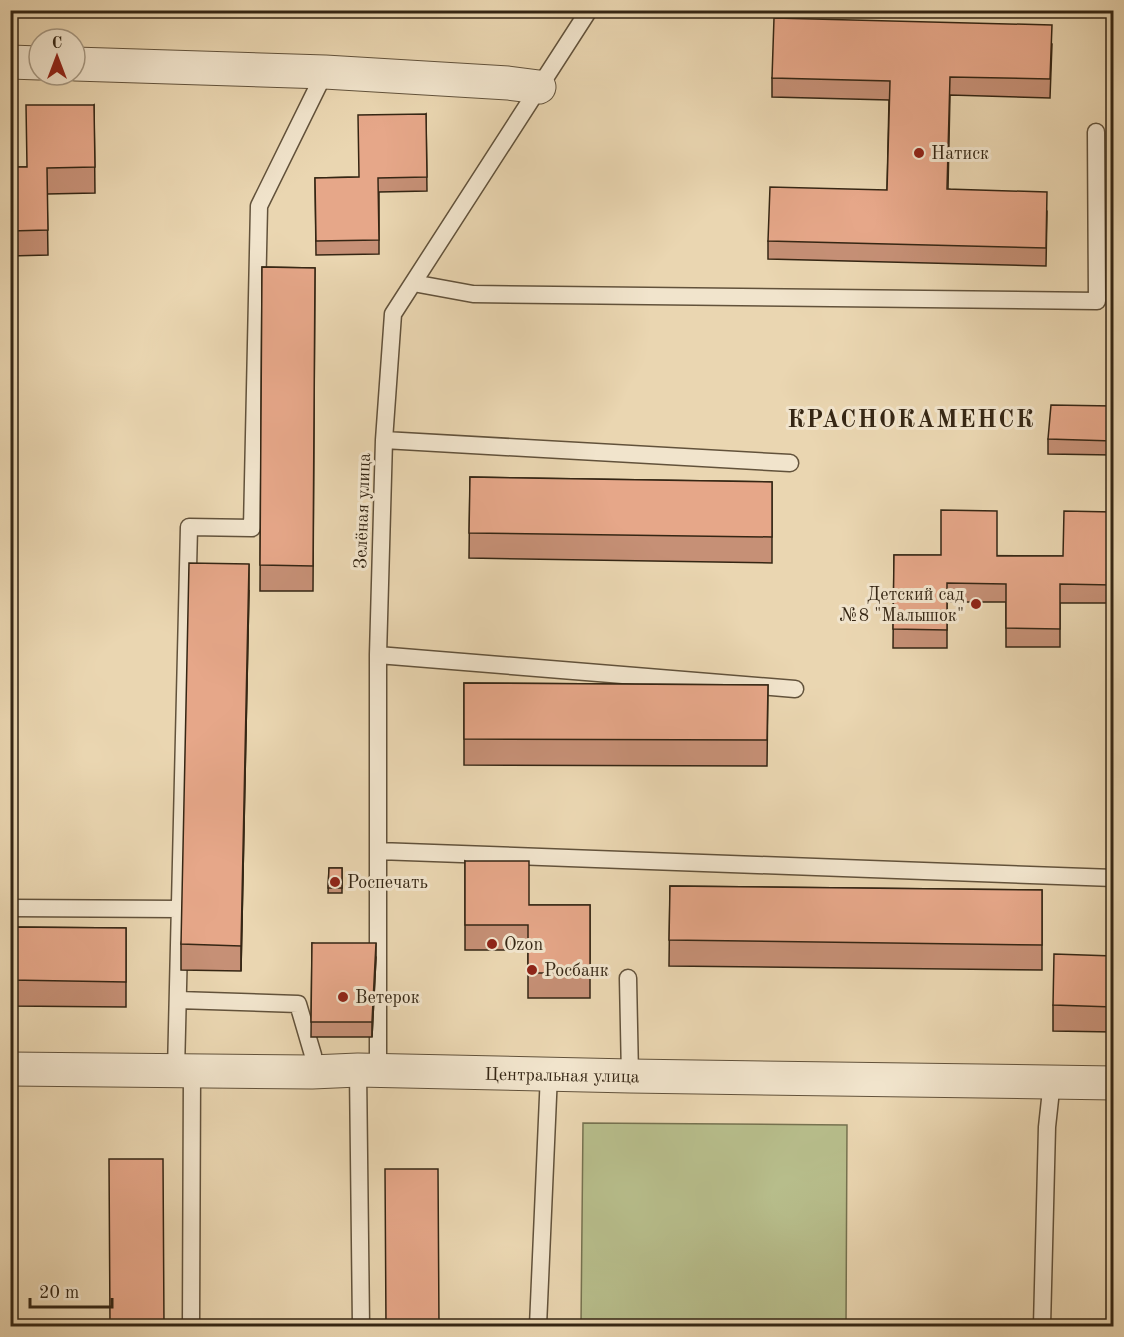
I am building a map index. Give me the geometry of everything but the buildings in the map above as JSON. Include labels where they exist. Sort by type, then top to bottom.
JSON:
[{"type":"street","points":[[10,62],[27,63]]},
{"type":"street","points":[[87,64],[325,72],[508,83],[539,87]]},
{"type":"street","name":"Центральная улица","points":[[10,1069],[184,1072],[368,1071],[1113,1083]]},
{"type":"lane","name":"Зелёная улица","points":[[361,1326],[368,1071],[378,851],[378,655],[384,440],[393,314],[589,10]]},
{"type":"lane","points":[[191,1326],[184,1072],[178,1000],[189,527],[252,528],[259,206],[325,72]]},
{"type":"lane","points":[[413,283],[473,294],[1097,301],[1096,132]]},
{"type":"lane","points":[[384,440],[789,463]]},
{"type":"lane","points":[[378,655],[795,689]]},
{"type":"lane","points":[[378,851],[1113,878]]},
{"type":"lane","points":[[10,908],[180,909]]},
{"type":"lane","points":[[628,978],[630,1076]]},
{"type":"lane","points":[[178,1000],[298,1004],[314,1055],[312,1072]]},
{"type":"lane","points":[[538,1326],[549,1074]]},
{"type":"lane","points":[[1042,1326],[1047,1128],[1052,1081]]},
{"type":"green space","points":[[583,1123],[847,1125],[846,1326],[581,1325]]},
{"type":"place","name":"Натиск","points":[[919,153]]},
{"type":"place","name":"Детский сад №8 \"Малышок\"","points":[[976,604]]},
{"type":"place","name":"Роспечать","points":[[335,882]]},
{"type":"place","name":"Ozon","points":[[492,944]]},
{"type":"place","name":"Росбанк","points":[[532,970]]},
{"type":"place","name":"Ветерок","points":[[343,997]]},
{"type":"district","name":"КРАСНОКАМЕНСК","points":[[911,419]]}]
